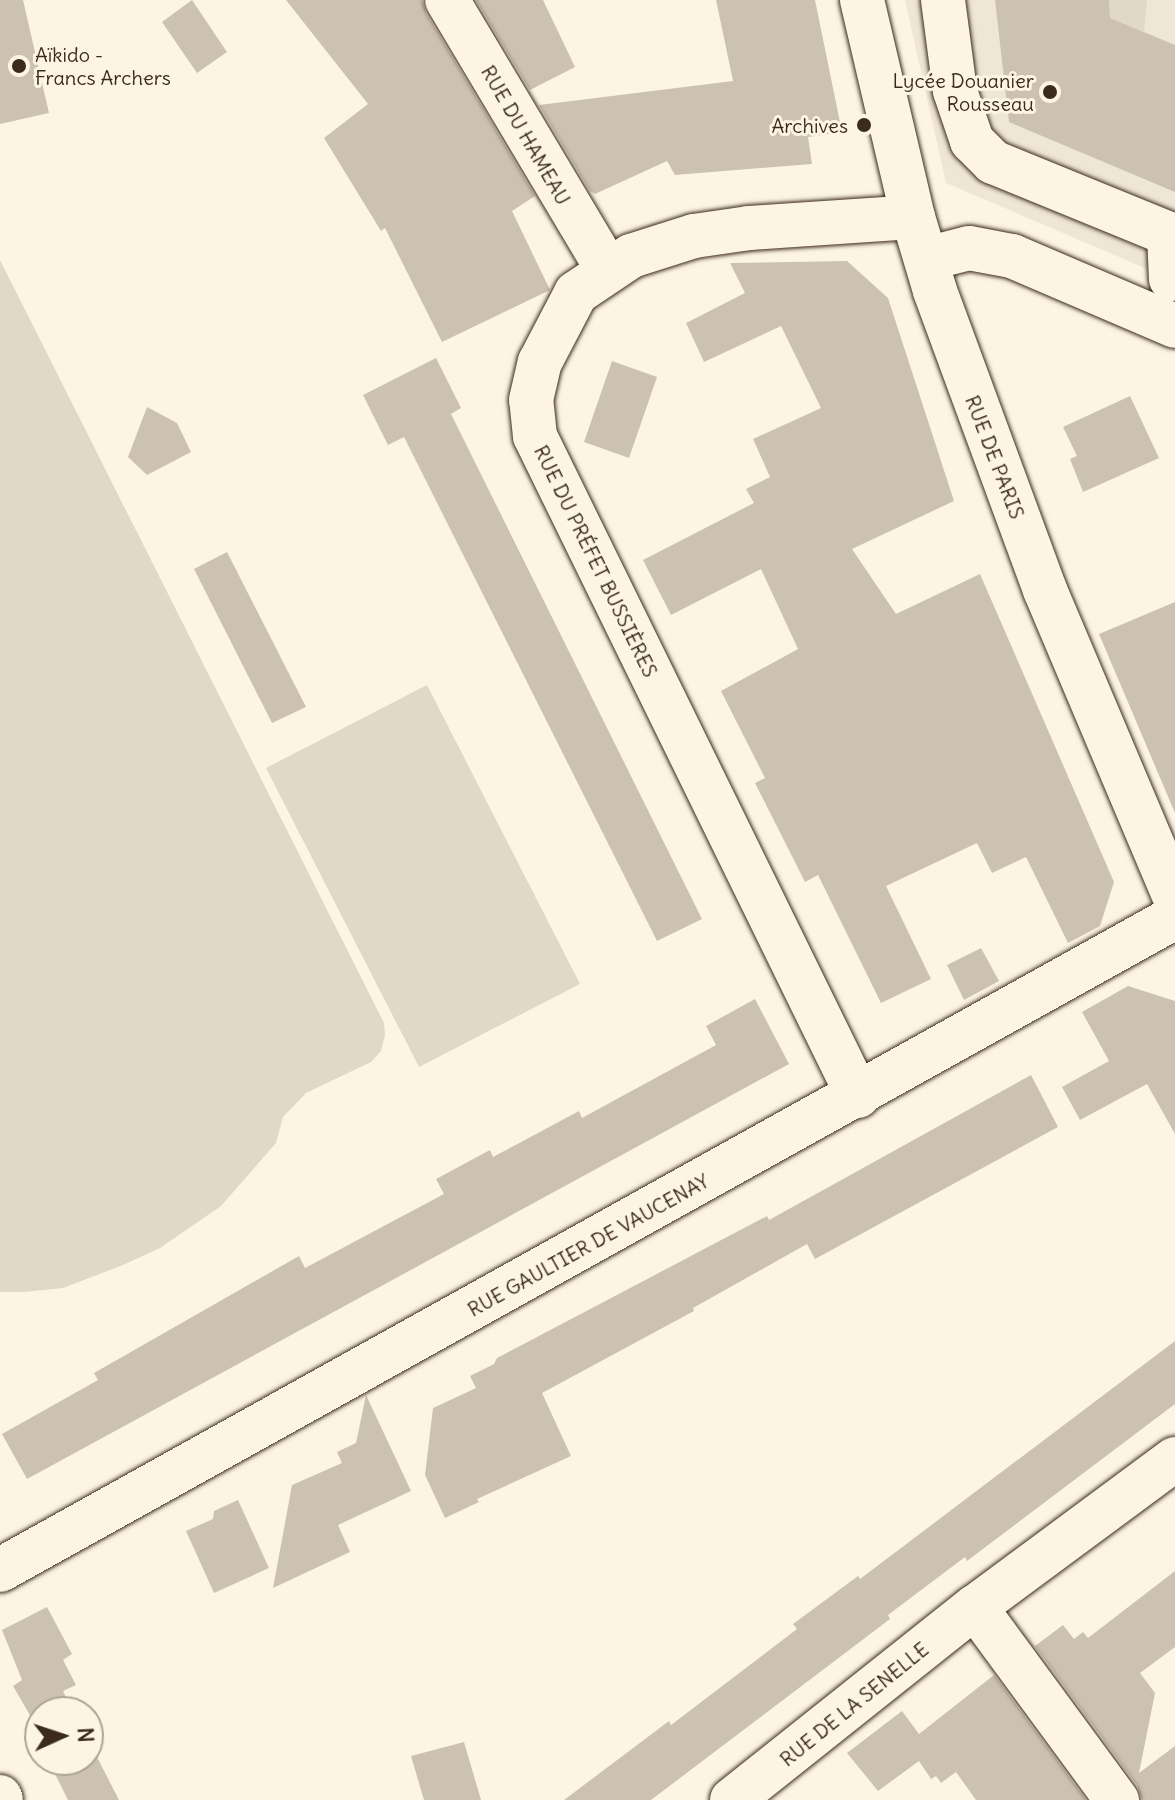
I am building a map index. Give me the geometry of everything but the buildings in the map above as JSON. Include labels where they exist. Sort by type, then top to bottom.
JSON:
[{"type":"street","name":"RUE DU HAMEAU","points":[[447,0],[607,268]]},
{"type":"street","name":"RUE DE PARIS","points":[[862,0],[913,217],[970,391],[1045,590],[1175,898]]},
{"type":"street","points":[[943,0],[955,91],[972,141],[993,162],[1169,234],[1171,279]]},
{"type":"street","name":"RUE DU PRÉFET BUSSIÈRES","points":[[858,1096],[535,436],[531,400],[540,362],[576,293],[607,268],[631,256],[694,236],[828,221],[913,217]]},
{"type":"street","points":[[926,259],[969,248],[1012,256],[1175,326]]},
{"type":"street","name":"RUE GAULTIER DE VAUCENAY","points":[[0,1570],[858,1096],[1137,935],[1175,917]]},
{"type":"street","name":"RUE DE LA SENELLE","points":[[732,1800],[975,1607],[1175,1459]]},
{"type":"street","points":[[975,1607],[1117,1800]]},
{"type":"shaded area","name":"Lycée Douanier Rousseau","points":[[905,0],[1175,0],[1175,281],[946,183]]},
{"type":"shaded area","points":[[1109,0],[1147,0],[1144,32],[1110,18]]},
{"type":"shaded area","points":[[0,260],[384,1023],[385,1035],[381,1051],[371,1062],[306,1093],[283,1117],[276,1143],[221,1206],[160,1248],[123,1265],[63,1288],[24,1292],[0,1292]]},
{"type":"shaded area","points":[[427,685],[580,984],[419,1067],[266,768]]},
{"type":"place","name":"Aïkido - Francs Archers","points":[[19,66]]},
{"type":"place","name":"Lycée Douanier Rousseau","points":[[1050,92]]},
{"type":"place","name":"Archives","points":[[864,125]]}]
